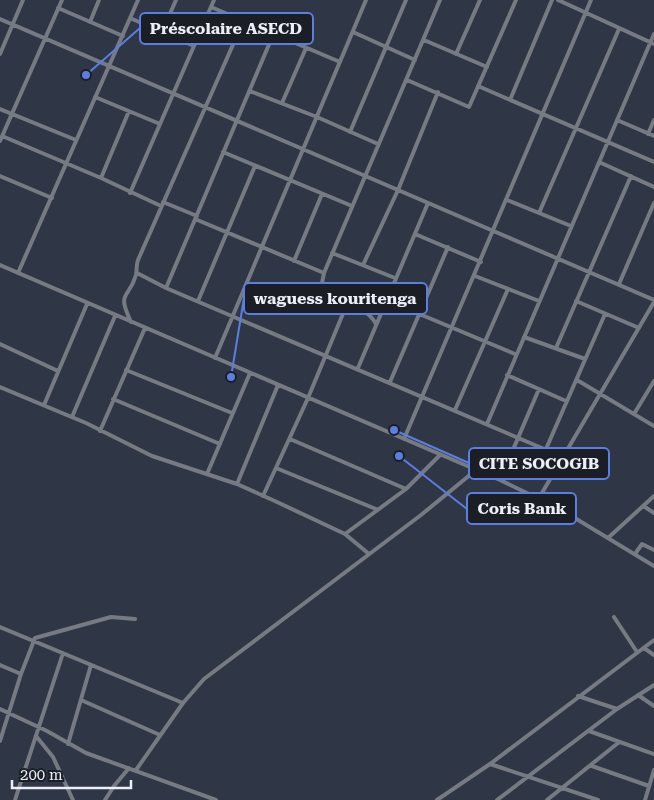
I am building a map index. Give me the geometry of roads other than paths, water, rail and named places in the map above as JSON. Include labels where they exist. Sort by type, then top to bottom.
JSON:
[{"type":"street","points":[[0,54],[23,0]]},
{"type":"street","points":[[62,0],[1,138],[67,162],[130,193],[196,218],[324,273]]},
{"type":"street","points":[[90,22],[98,0]]},
{"type":"street","points":[[18,273],[138,0]]},
{"type":"street","points":[[162,32],[176,0]]},
{"type":"street","points":[[130,193],[214,0]]},
{"type":"street","points":[[215,358],[288,180],[366,0]]},
{"type":"street","points":[[350,132],[406,0]]},
{"type":"street","points":[[376,324],[365,311],[323,295],[321,288],[324,273],[332,253],[440,0]]},
{"type":"street","points":[[456,54],[480,0]]},
{"type":"street","points":[[407,80],[469,106],[516,0]]},
{"type":"street","points":[[510,100],[552,0]]},
{"type":"street","points":[[558,0],[652,43]]},
{"type":"street","points":[[404,439],[591,0]]},
{"type":"street","points":[[211,7],[340,62]]},
{"type":"street","points":[[58,8],[123,36]]},
{"type":"street","points":[[130,18],[194,46]]},
{"type":"street","points":[[0,19],[302,150],[619,284],[654,301],[539,498]]},
{"type":"street","points":[[131,323],[124,299],[137,273],[135,269],[138,260],[243,22]]},
{"type":"street","points":[[540,213],[619,29]]},
{"type":"street","points":[[353,32],[415,60]]},
{"type":"street","points":[[487,424],[515,354],[652,43],[654,34]]},
{"type":"street","points":[[166,288],[273,35]]},
{"type":"street","points":[[424,40],[487,67]]},
{"type":"street","points":[[282,103],[306,48]]},
{"type":"street","points":[[478,86],[654,162]]},
{"type":"street","points":[[250,91],[317,116],[378,144]]},
{"type":"street","points":[[363,265],[398,190],[438,92]]},
{"type":"street","points":[[95,97],[160,124]]},
{"type":"street","points":[[0,109],[76,140]]},
{"type":"street","points":[[100,178],[128,111]]},
{"type":"street","points":[[617,120],[654,136]]},
{"type":"street","points":[[648,134],[654,120]]},
{"type":"street","points":[[223,152],[352,206]]},
{"type":"street","points":[[599,162],[654,186]]},
{"type":"street","points":[[198,302],[255,166]]},
{"type":"street","points":[[0,176],[52,198]]},
{"type":"street","points":[[556,348],[631,176]]},
{"type":"street","points":[[294,261],[322,194]]},
{"type":"street","points":[[507,200],[571,226]]},
{"type":"street","points":[[358,368],[428,203]]},
{"type":"street","points":[[619,284],[654,203]]},
{"type":"street","points":[[416,234],[481,262]]},
{"type":"street","points":[[390,382],[448,247]]},
{"type":"street","points":[[332,253],[395,278]]},
{"type":"street","points":[[0,265],[131,323],[500,480],[539,498],[654,566]]},
{"type":"street","points":[[137,273],[198,302],[358,368],[563,457]]},
{"type":"street","points":[[475,276],[539,301]]},
{"type":"street","points":[[455,410],[508,289]]},
{"type":"street","points":[[386,300],[515,354]]},
{"type":"street","points":[[576,301],[639,328]]},
{"type":"street","points":[[44,405],[87,304]]},
{"type":"street","points":[[263,496],[308,398],[347,304]]},
{"type":"street","points":[[546,449],[605,314]]},
{"type":"street","points":[[72,417],[115,316]]},
{"type":"street","points":[[100,431],[145,328]]},
{"type":"street","points":[[524,336],[585,359]]},
{"type":"street","points":[[0,344],[58,371]]},
{"type":"street","points":[[126,370],[232,413]]},
{"type":"street","points":[[207,474],[250,373]]},
{"type":"street","points":[[507,375],[566,401]]},
{"type":"street","points":[[577,380],[654,426]]},
{"type":"street","points":[[634,414],[654,381]]},
{"type":"street","points":[[237,484],[278,385]]},
{"type":"street","points":[[0,387],[72,417],[152,456],[237,484],[345,534],[369,554]]},
{"type":"street","points":[[500,480],[539,389]]},
{"type":"street","points":[[114,399],[220,444]]},
{"type":"street","points":[[290,439],[406,490]]},
{"type":"street","points":[[345,534],[406,490],[440,454]]},
{"type":"street","points":[[276,468],[376,510]]},
{"type":"street","points":[[136,770],[183,703],[204,679],[476,470]]},
{"type":"street","points":[[608,538],[645,507],[654,496]]},
{"type":"street","points":[[645,507],[654,513]]},
{"type":"street","points":[[635,554],[642,544],[654,550]]},
{"type":"street","points":[[614,617],[637,652]]},
{"type":"street","points":[[0,741],[21,674],[33,642],[39,636],[62,632],[103,619],[134,619]]},
{"type":"street","points":[[0,627],[183,703]]},
{"type":"street","points":[[437,800],[444,798],[654,640]]},
{"type":"street","points":[[644,648],[654,655]]},
{"type":"street","points":[[15,800],[63,654]]},
{"type":"street","points":[[0,665],[21,674]]},
{"type":"street","points":[[68,744],[91,665]]},
{"type":"street","points":[[497,800],[618,709],[654,685]]},
{"type":"street","points":[[638,695],[654,706]]},
{"type":"street","points":[[578,696],[618,709]]},
{"type":"street","points":[[81,700],[160,735]]},
{"type":"street","points":[[0,709],[39,727],[97,758],[136,770],[216,800]]},
{"type":"street","points":[[589,732],[654,754]]},
{"type":"street","points":[[36,736],[53,758],[73,800]]},
{"type":"street","points":[[548,800],[618,743]]},
{"type":"street","points":[[490,764],[598,800]]},
{"type":"street","points":[[592,766],[649,786]]},
{"type":"street","points":[[105,800],[129,768]]},
{"type":"street","points":[[645,800],[654,770]]},
{"type":"street","points":[[205,800],[210,798]]},
{"type":"place","name":"Préscolaire ASECD","points":[[86,75]]},
{"type":"place","name":"waguess kouritenga","points":[[231,377]]},
{"type":"place","name":"CITE SOCOGIB","points":[[394,430]]},
{"type":"place","name":"Coris Bank","points":[[399,456]]}]
